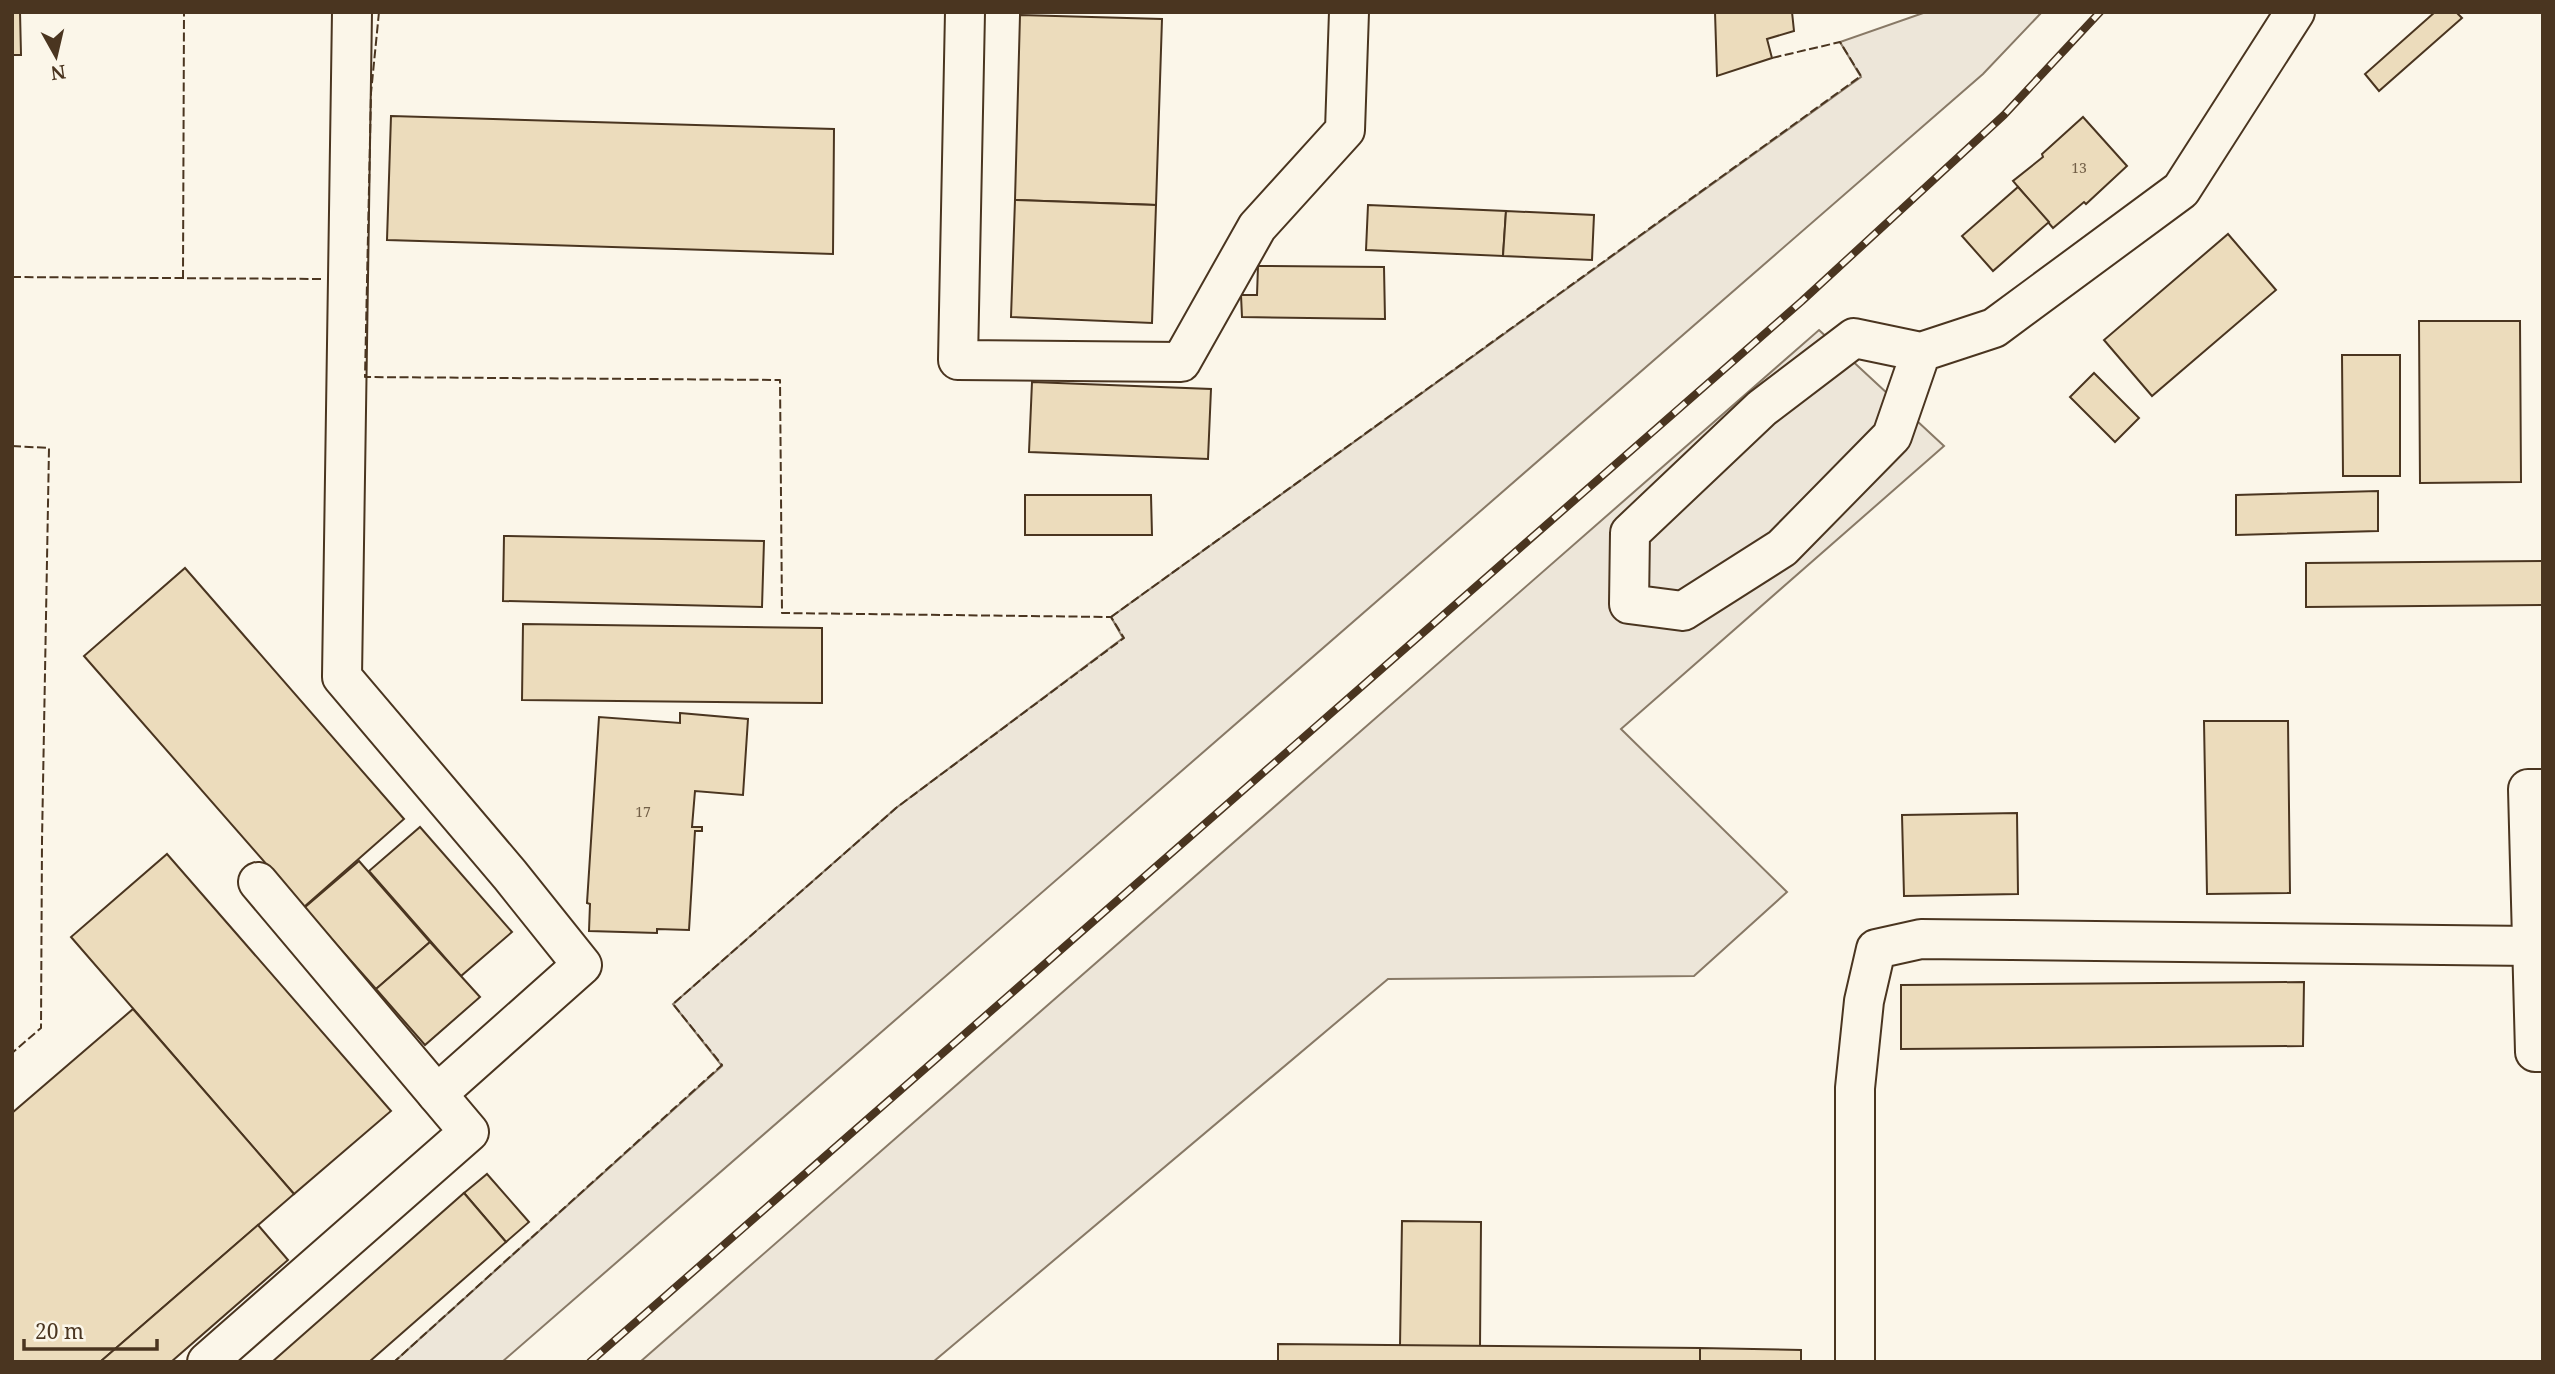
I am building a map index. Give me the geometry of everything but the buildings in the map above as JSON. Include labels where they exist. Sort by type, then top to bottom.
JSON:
[{"type":"lane","points":[[352,12],[342,677],[510,875],[582,965],[438,1094]]},
{"type":"lane","points":[[965,12],[958,360],[1181,362],[1257,227],[1345,130],[1349,12]]},
{"type":"lane","points":[[1921,352],[1892,436],[1782,548],[1683,611],[1629,604],[1630,533],[1762,408],[1854,338],[1921,352],[1994,328],[2181,190],[2295,12]]},
{"type":"lane","points":[[2543,789],[2528,789],[2535,1052],[2543,1052]]},
{"type":"lane","points":[[207,1362],[469,1132],[258,882]]},
{"type":"lane","points":[[1855,1362],[1855,1088],[1864,1001],[1876,949],[1921,939],[2532,946]]},
{"type":"shaded area","points":[[1926,12],[2042,12],[1983,74],[502,1362],[394,1362],[722,1066],[673,1004],[896,808],[1123,638],[1111,617],[1861,77],[1840,42]]},
{"type":"shaded area","points":[[1819,330],[1944,446],[1621,729],[1787,892],[1694,976],[1388,979],[933,1362],[640,1362]]},
{"type":"railway","points":[[590,1362],[1802,301],[2004,115],[2100,12]]},
{"type":"fence","points":[[183,279],[184,12]]},
{"type":"fence","points":[[379,12],[371,93],[365,377],[780,380],[782,613],[1111,617],[1124,638],[896,808],[673,1004],[722,1065],[394,1362]]},
{"type":"fence","points":[[1111,617],[1861,76],[1840,42],[1772,58]]},
{"type":"fence","points":[[12,277],[321,279]]},
{"type":"fence","points":[[12,446],[49,448],[41,1028],[12,1053]]}]
